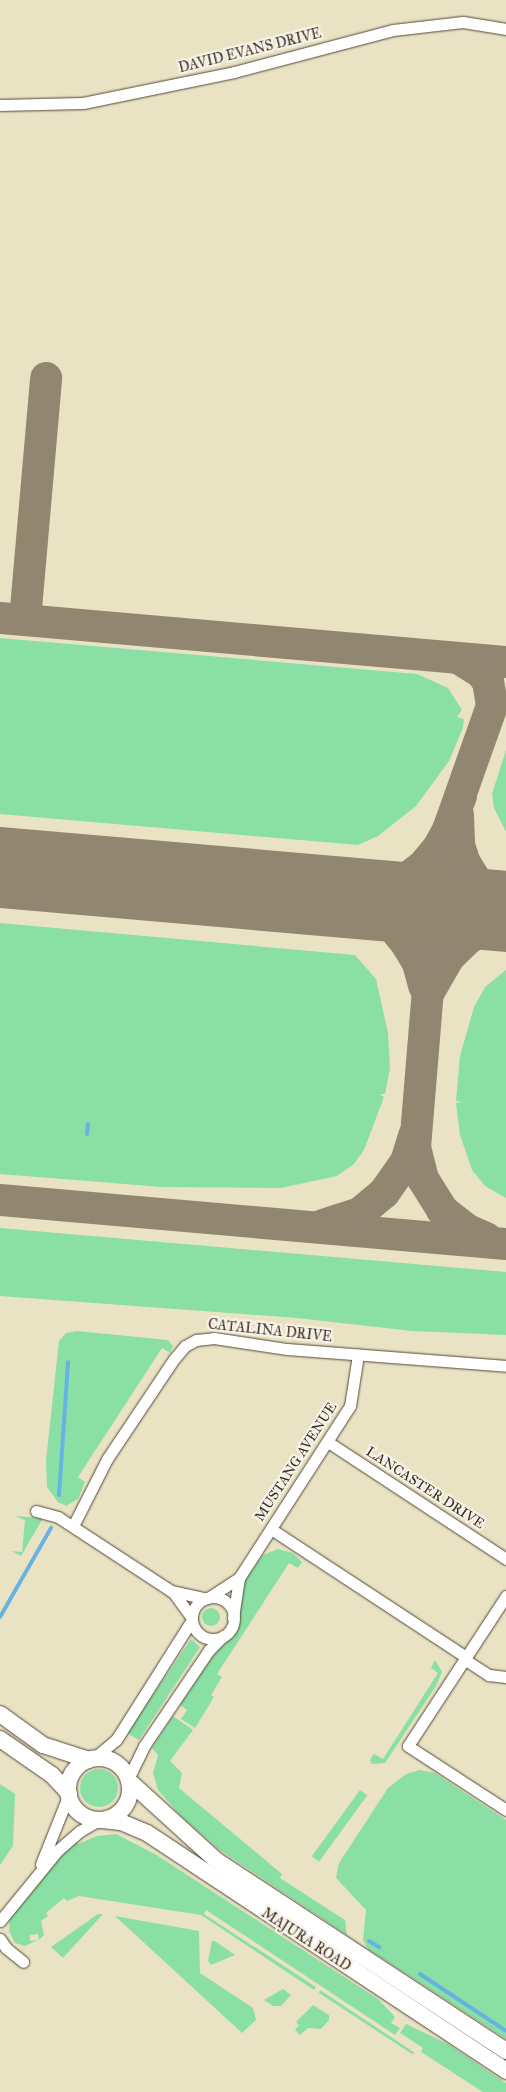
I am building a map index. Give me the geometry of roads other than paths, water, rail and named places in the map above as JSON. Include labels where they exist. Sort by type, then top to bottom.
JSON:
[{"type":"main road","points":[[0,1714],[43,1745],[91,1759],[116,1763],[129,1780],[129,1797],[124,1807],[112,1817],[100,1820],[81,1814],[69,1793],[52,1775],[0,1740]]},
{"type":"main road","points":[[69,1793],[73,1773],[91,1759]]},
{"type":"main road","name":"MAJURA ROAD","points":[[129,1780],[217,1861],[506,2051]]},
{"type":"main road","name":"MAJURA ROAD","points":[[100,1820],[122,1822],[143,1831],[506,2071]]},
{"type":"street","name":"DAVID EVANS DRIVE","points":[[0,106],[83,103],[234,72],[392,30],[462,22],[506,29]]},
{"type":"street","name":"CATALINA DRIVE","points":[[73,1526],[108,1459],[174,1359],[188,1343],[214,1338],[358,1354],[506,1366]]},
{"type":"street","name":"MUSTANG AVENUE","points":[[233,1618],[239,1578],[352,1403],[358,1354]]},
{"type":"street","name":"LANCASTER DRIVE","points":[[328,1442],[506,1559]]},
{"type":"street","points":[[36,1511],[54,1515],[73,1526],[171,1590],[226,1602],[233,1618],[230,1629],[209,1650],[144,1746],[129,1780]]},
{"type":"street","points":[[271,1529],[489,1675],[506,1677]]},
{"type":"street","name":"MUSTANG AVENUE","points":[[207,1598],[239,1578]]},
{"type":"street","points":[[171,1590],[192,1619],[195,1629],[204,1637],[215,1639],[223,1636]]},
{"type":"street","points":[[506,1596],[408,1746],[506,1810]]},
{"type":"street","points":[[91,1759],[116,1740],[192,1619],[196,1606],[207,1598]]},
{"type":"street","points":[[37,1872],[69,1793]]},
{"type":"street","points":[[0,1921],[37,1872],[74,1836],[100,1820]]},
{"type":"street","points":[[0,1938],[6,1948],[23,1962]]},
{"type":"waterway","points":[[87,1134],[88,1124]]},
{"type":"waterway","points":[[59,1495],[68,1362]]},
{"type":"waterway","points":[[0,1617],[51,1528]]},
{"type":"waterway","points":[[369,1941],[379,1947]]},
{"type":"waterway","points":[[420,1974],[506,2031]]}]
